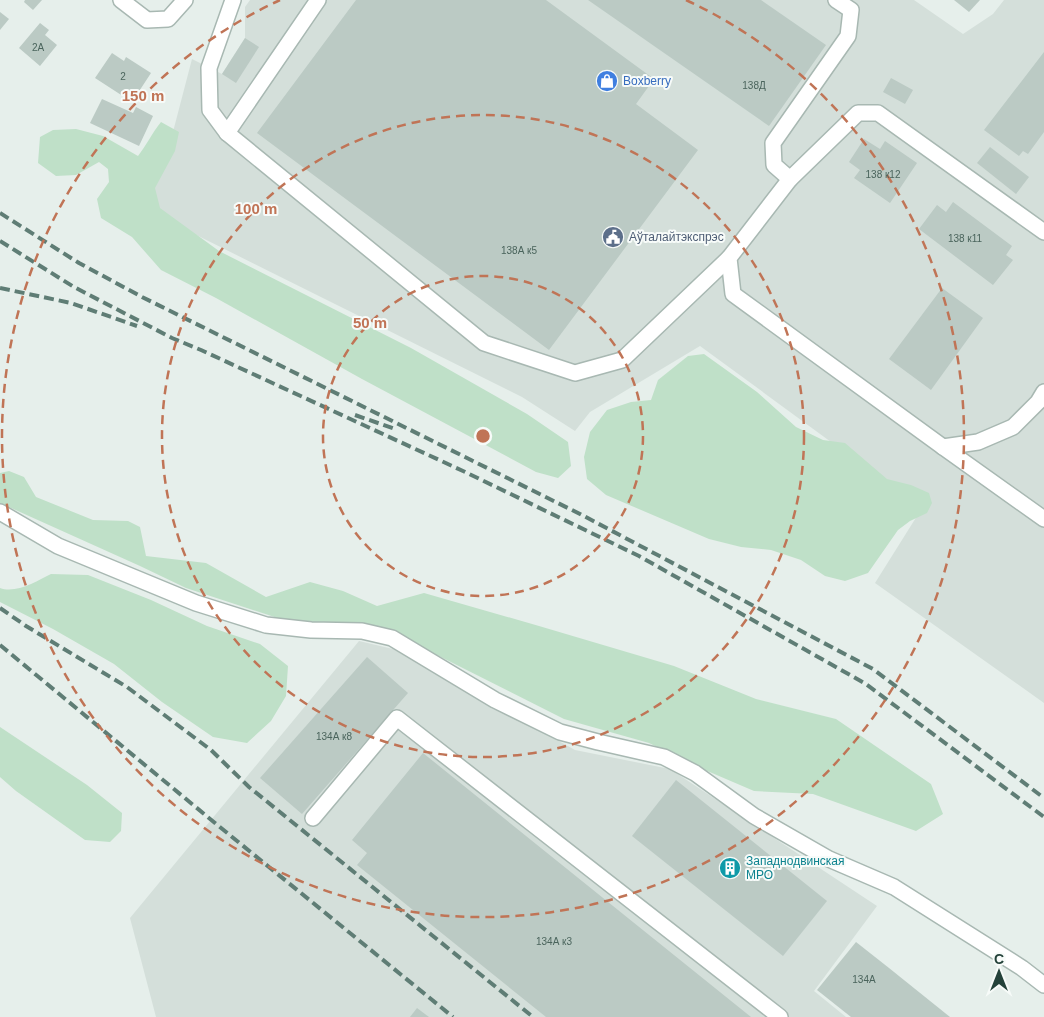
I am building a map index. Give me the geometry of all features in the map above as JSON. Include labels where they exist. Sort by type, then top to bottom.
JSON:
[{"type":"street","points":[[121,0],[147,20],[168,19],[185,0]]},
{"type":"street","points":[[233,0],[209,68],[210,110],[226,133],[484,342],[575,373],[622,360],[729,258],[790,179],[858,113],[878,113],[1044,232]]},
{"type":"street","points":[[226,133],[318,0]]},
{"type":"street","points":[[790,179],[774,165],[773,143],[848,36],[851,10],[836,0]]},
{"type":"street","points":[[729,258],[733,294],[1044,519]]},
{"type":"street","points":[[943,447],[978,442],[1013,427],[1038,402],[1044,392]]},
{"type":"street","points":[[0,512],[58,546],[196,603],[266,625],[312,630],[362,631],[392,638],[495,700],[560,732],[664,757],[695,773],[754,816],[829,859],[894,887],[1022,968],[1044,985]]},
{"type":"street","points":[[313,818],[397,718],[780,1017]]},
{"type":"shaded area","points":[[250,0],[914,0],[963,34],[993,14],[1004,0],[1044,0],[1044,703],[875,583],[917,516],[913,502],[700,346],[590,412],[575,431],[522,397],[140,207],[174,128],[192,59],[222,74],[245,38],[245,7]]},
{"type":"shaded area","points":[[359,641],[393,649],[575,750],[670,769],[877,906],[814,991],[846,1017],[156,1017],[130,918]]},
{"type":"green space","points":[[161,122],[179,132],[175,151],[155,188],[160,208],[219,251],[411,348],[527,414],[568,442],[571,466],[558,478],[536,472],[161,270],[132,237],[101,218],[97,199],[109,182],[108,169],[99,162],[76,175],[56,176],[38,163],[40,137],[53,130],[76,129],[103,136],[138,156]]},
{"type":"green space","points":[[704,354],[757,392],[796,427],[823,440],[845,443],[887,479],[911,485],[929,493],[932,503],[927,513],[910,521],[898,530],[868,573],[845,581],[825,576],[801,560],[771,550],[741,547],[709,539],[606,495],[587,479],[584,457],[590,432],[607,410],[631,402],[651,400],[658,380],[688,356]]},
{"type":"green space","points":[[9,471],[24,477],[36,497],[93,520],[128,521],[140,527],[146,556],[206,563],[266,597],[310,582],[343,591],[377,606],[424,593],[674,666],[756,699],[836,719],[931,784],[943,814],[916,831],[813,794],[754,791],[649,743],[564,719],[415,644],[314,630],[186,588],[0,503],[0,473]]},
{"type":"green space","points":[[51,574],[88,575],[151,600],[207,626],[260,644],[288,666],[286,696],[271,721],[247,743],[213,737],[162,702],[114,664],[53,629],[0,602],[0,588],[19,588]]},
{"type":"green space","points":[[0,727],[87,785],[122,813],[121,831],[110,842],[85,840],[16,791],[0,777]]},
{"type":"building","points":[[25,0],[42,0],[33,10],[24,2]]},
{"type":"building","points":[[356,0],[546,0],[654,79],[636,104],[698,150],[549,350],[257,133]]},
{"type":"building","points":[[588,0],[761,0],[826,45],[769,126]]},
{"type":"building","points":[[954,0],[980,0],[969,12]]},
{"type":"building","points":[[0,12],[9,19],[0,30]]},
{"type":"building","points":[[40,23],[49,30],[45,35],[57,45],[40,66],[19,48]]},
{"type":"building","points":[[245,38],[259,47],[236,83],[222,74]]},
{"type":"building","points":[[1044,52],[1044,132],[1028,154],[1023,151],[1019,156],[984,130]]},
{"type":"building","points":[[112,53],[124,61],[126,57],[151,73],[132,102],[95,78]]},
{"type":"building","points":[[891,78],[913,90],[905,104],[883,92]]},
{"type":"building","points":[[102,99],[133,113],[136,107],[153,116],[139,146],[90,123]]},
{"type":"building","points":[[864,139],[880,149],[885,141],[917,163],[890,203],[854,178],[860,170],[849,162]]},
{"type":"building","points":[[990,147],[1029,177],[1016,194],[977,163]]},
{"type":"building","points":[[953,202],[1012,246],[1006,255],[1013,260],[993,285],[919,229],[937,205],[946,212]]},
{"type":"building","points":[[942,288],[983,318],[931,390],[889,359]]},
{"type":"building","points":[[367,657],[408,693],[302,814],[260,778]]},
{"type":"building","points":[[423,753],[751,1017],[546,1017],[357,865],[367,853],[352,840]]},
{"type":"building","name":"Западнодвинская МРО","points":[[676,780],[827,901],[783,956],[632,836]]},
{"type":"building","points":[[856,942],[950,1017],[851,1017],[817,990]]},
{"type":"building","points":[[417,1008],[429,1017],[410,1017]]},
{"type":"railway","points":[[0,213],[79,263],[142,297],[580,514],[873,669],[1044,798]]},
{"type":"railway","points":[[0,241],[74,287],[172,338],[463,471],[639,556],[866,684],[1044,817]]},
{"type":"railway","points":[[0,288],[71,303],[137,326]]},
{"type":"railway","points":[[355,415],[395,429]]},
{"type":"railway","points":[[0,608],[26,626],[127,687],[211,750],[249,787],[533,1017]]},
{"type":"railway","points":[[0,645],[453,1017]]},
{"type":"place","name":"Boxberry","points":[[607,81]]},
{"type":"place","name":"Аўталайтэкспрэс","points":[[613,237]]},
{"type":"place","name":"Западнодвинская МРО","points":[[730,868]]}]
